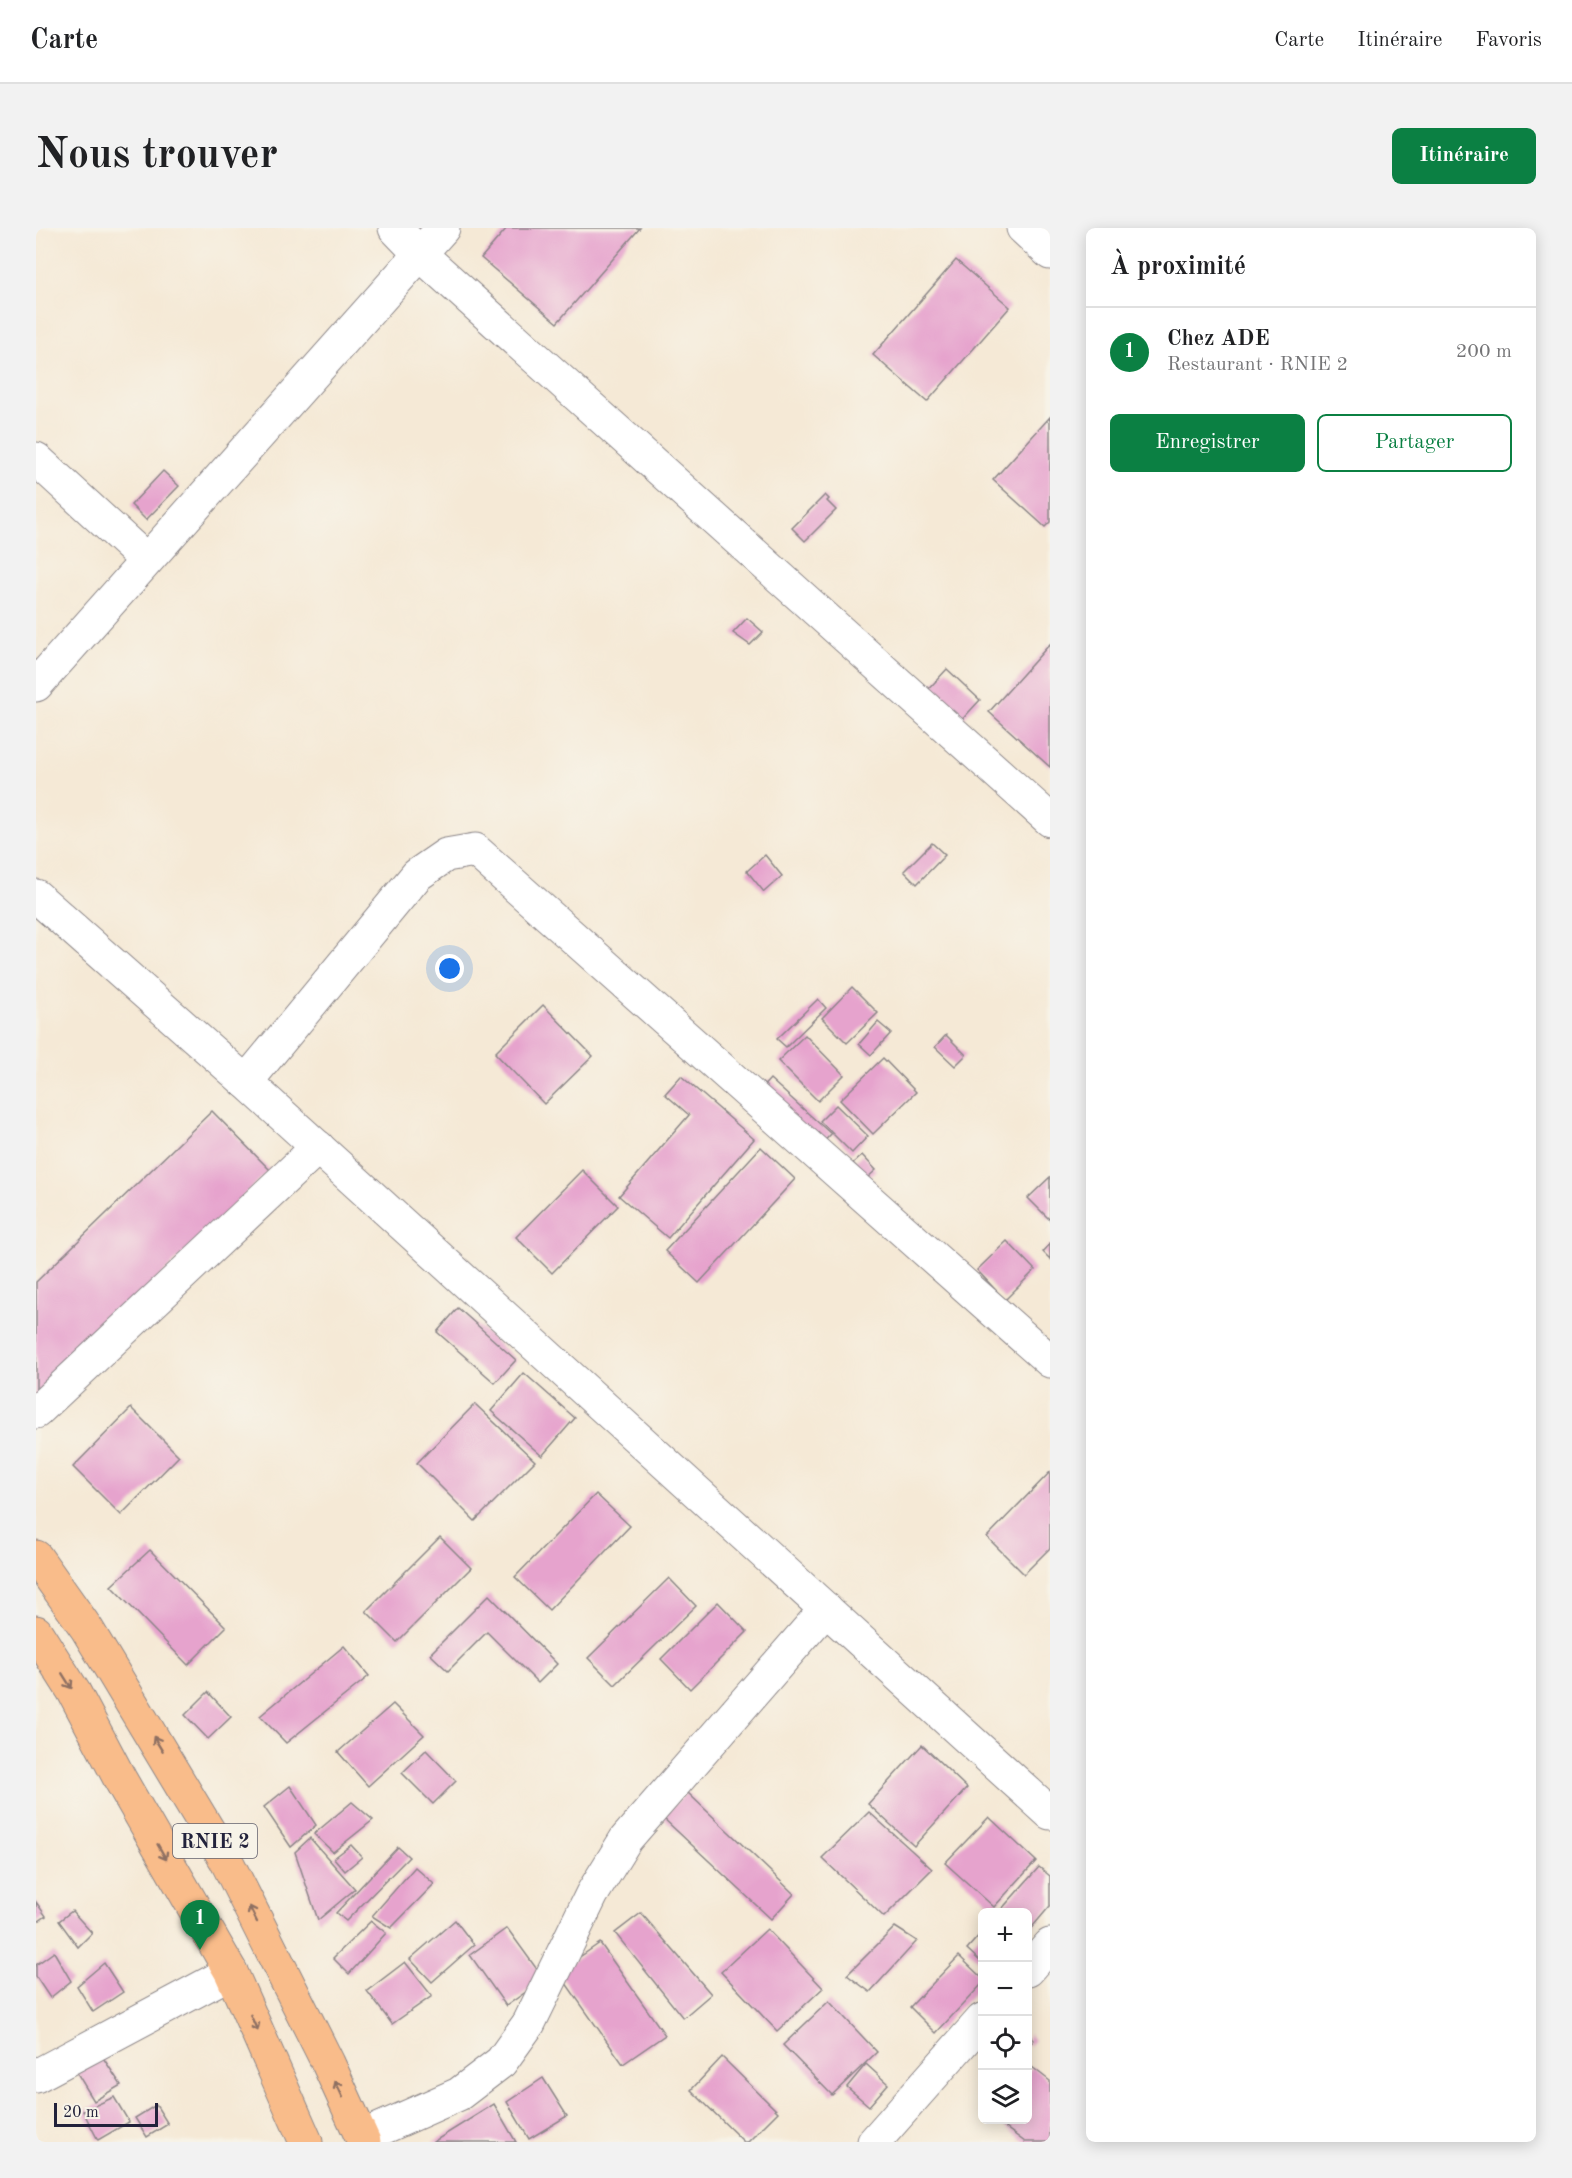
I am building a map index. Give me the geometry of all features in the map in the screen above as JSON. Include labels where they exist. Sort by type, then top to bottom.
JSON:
[{"type":"highway","name":"RNIE 2","points":[[36,1557],[87,1629],[226,1860],[328,2063],[363,2140]]},
{"type":"highway","name":"RNIE 2","points":[[36,1632],[74,1692],[120,1779],[231,1972],[306,2142]]},
{"type":"street","points":[[395,228],[420,254],[1050,820]]},
{"type":"street","points":[[36,685],[444,228]]},
{"type":"street","points":[[1023,228],[1050,253]]},
{"type":"street","points":[[36,459],[146,560]]},
{"type":"street","points":[[246,1082],[417,875],[446,855],[475,850],[1050,1361]]},
{"type":"street","points":[[36,896],[318,1147],[1050,1813]]},
{"type":"street","points":[[36,1412],[318,1147]]},
{"type":"street","points":[[363,2140],[459,2094],[501,2062],[529,2023],[592,1894],[626,1839],[826,1609]]},
{"type":"street","points":[[1032,1965],[1050,1945]]},
{"type":"street","points":[[36,2076],[231,1972]]},
{"type":"street","points":[[874,2142],[978,2025]]},
{"type":"building","points":[[507,228],[640,228],[557,323],[481,258]]},
{"type":"building","points":[[956,260],[1010,307],[927,402],[873,355]]},
{"type":"building","points":[[1050,417],[1050,522],[1045,527],[993,480]]},
{"type":"building","points":[[163,471],[179,486],[146,520],[131,505]]},
{"type":"building","points":[[825,495],[829,499],[827,501],[836,510],[805,541],[792,528]]},
{"type":"building","points":[[747,618],[763,632],[750,645],[733,633]]},
{"type":"building","points":[[1050,644],[1050,767],[989,712]]},
{"type":"building","points":[[947,669],[980,700],[957,725],[924,694]]},
{"type":"building","points":[[932,843],[945,855],[917,884],[904,871]]},
{"type":"building","points":[[765,855],[782,876],[764,892],[747,871]]},
{"type":"building","points":[[852,987],[878,1013],[847,1043],[822,1018]]},
{"type":"building","points":[[818,999],[826,1008],[786,1047],[777,1039]]},
{"type":"building","points":[[543,1005],[593,1056],[544,1104],[495,1053]]},
{"type":"building","points":[[878,1022],[891,1033],[871,1055],[859,1044]]},
{"type":"building","points":[[805,1035],[844,1075],[818,1101],[778,1061]]},
{"type":"building","points":[[946,1035],[966,1055],[955,1066],[935,1047]]},
{"type":"building","points":[[883,1058],[916,1092],[873,1134],[840,1100]]},
{"type":"building","points":[[681,1076],[754,1139],[668,1238],[619,1196],[689,1115],[665,1094]]},
{"type":"building","points":[[770,1079],[831,1134],[818,1148],[758,1092]]},
{"type":"building","points":[[836,1105],[868,1136],[852,1153],[820,1121]]},
{"type":"building","points":[[212,1111],[270,1170],[36,1397],[36,1282]]},
{"type":"building","points":[[761,1147],[795,1179],[699,1283],[665,1251]]},
{"type":"building","points":[[862,1155],[876,1170],[867,1178],[853,1163]]},
{"type":"building","points":[[582,1170],[618,1206],[552,1273],[516,1237]]},
{"type":"building","points":[[1050,1177],[1050,1220],[1028,1198]]},
{"type":"building","points":[[1007,1241],[1035,1270],[1005,1300],[977,1270]]},
{"type":"building","points":[[1050,1244],[1050,1259],[1043,1252]]},
{"type":"building","points":[[458,1308],[516,1360],[495,1383],[437,1332]]},
{"type":"building","points":[[524,1373],[575,1418],[542,1456],[491,1411]]},
{"type":"building","points":[[475,1404],[535,1461],[475,1521],[417,1463]]},
{"type":"building","points":[[131,1408],[179,1456],[121,1515],[73,1467]]},
{"type":"building","points":[[1050,1472],[1050,1548],[1024,1574],[987,1537]]},
{"type":"building","points":[[596,1494],[630,1526],[549,1610],[515,1577]]},
{"type":"building","points":[[440,1537],[471,1568],[397,1642],[366,1611]]},
{"type":"building","points":[[150,1550],[226,1627],[188,1665],[111,1586]]},
{"type":"building","points":[[669,1578],[696,1606],[615,1685],[588,1658]]},
{"type":"building","points":[[489,1595],[557,1664],[538,1683],[487,1632],[448,1671],[430,1654]]},
{"type":"building","points":[[718,1602],[747,1632],[690,1689],[661,1659]]},
{"type":"building","points":[[344,1646],[369,1676],[286,1743],[260,1716]]},
{"type":"building","points":[[208,1692],[231,1717],[208,1739],[185,1715]]},
{"type":"building","points":[[393,1704],[424,1735],[368,1786],[338,1752]]},
{"type":"building","points":[[922,1745],[967,1788],[914,1846],[868,1804]]},
{"type":"building","points":[[426,1750],[456,1781],[433,1804],[402,1773]]},
{"type":"building","points":[[290,1786],[316,1825],[291,1847],[264,1807]]},
{"type":"building","points":[[687,1792],[794,1894],[771,1919],[662,1817]]},
{"type":"building","points":[[352,1802],[373,1820],[333,1852],[314,1834]]},
{"type":"building","points":[[869,1812],[932,1869],[884,1917],[822,1858]]},
{"type":"building","points":[[989,1817],[1036,1861],[994,1907],[945,1863]]},
{"type":"building","points":[[310,1838],[355,1889],[318,1920],[295,1852]]},
{"type":"building","points":[[351,1845],[362,1857],[345,1871],[334,1858]]},
{"type":"building","points":[[398,1847],[409,1857],[346,1921],[336,1913]]},
{"type":"building","points":[[415,1867],[434,1884],[391,1928],[372,1916]]},
{"type":"building","points":[[1039,1867],[1050,1876],[1050,1906],[1032,1927],[1032,1908],[1003,1908]]},
{"type":"building","points":[[36,1902],[46,1916],[36,1923]]},
{"type":"building","points":[[72,1911],[92,1933],[78,1947],[59,1921]]},
{"type":"building","points":[[641,1913],[711,1994],[683,2018],[615,1933]]},
{"type":"building","points":[[455,1920],[474,1945],[432,1982],[410,1959]]},
{"type":"building","points":[[371,1921],[386,1933],[349,1974],[333,1958]]},
{"type":"building","points":[[895,1927],[917,1941],[870,1992],[847,1975]]},
{"type":"building","points":[[507,1928],[544,1979],[506,2006],[470,1955]]},
{"type":"building","points":[[767,1929],[823,1988],[777,2031],[721,1972]]},
{"type":"building","points":[[978,1937],[978,1959],[967,1949]]},
{"type":"building","points":[[600,1943],[665,2035],[623,2064],[558,1972]]},
{"type":"building","points":[[54,1952],[71,1981],[50,1998],[36,1977],[36,1965]]},
{"type":"building","points":[[959,1956],[978,1974],[978,1988],[936,2033],[910,2007]]},
{"type":"building","points":[[405,1962],[432,1996],[392,2024],[367,1991]]},
{"type":"building","points":[[104,1963],[123,1992],[93,2012],[77,1986]]},
{"type":"building","points":[[829,2001],[877,2052],[832,2095],[783,2045]]},
{"type":"building","points":[[100,2053],[121,2085],[94,2101],[77,2073]]},
{"type":"building","points":[[722,2057],[778,2112],[748,2142],[744,2142],[691,2090]]},
{"type":"building","points":[[866,2064],[888,2084],[869,2106],[847,2087]]},
{"type":"building","points":[[1032,2067],[1050,2081],[1050,2142],[1025,2142],[1000,2124],[1032,2124]]},
{"type":"building","points":[[543,2078],[567,2116],[529,2139],[507,2102]]},
{"type":"building","points":[[114,2097],[129,2122],[98,2140],[83,2111]]},
{"type":"building","points":[[494,2104],[516,2142],[433,2142]]},
{"type":"building","points":[[156,2105],[168,2124],[147,2137],[135,2118]]},
{"type":"place","name":"Chez ADE","points":[[200,1950]]}]
